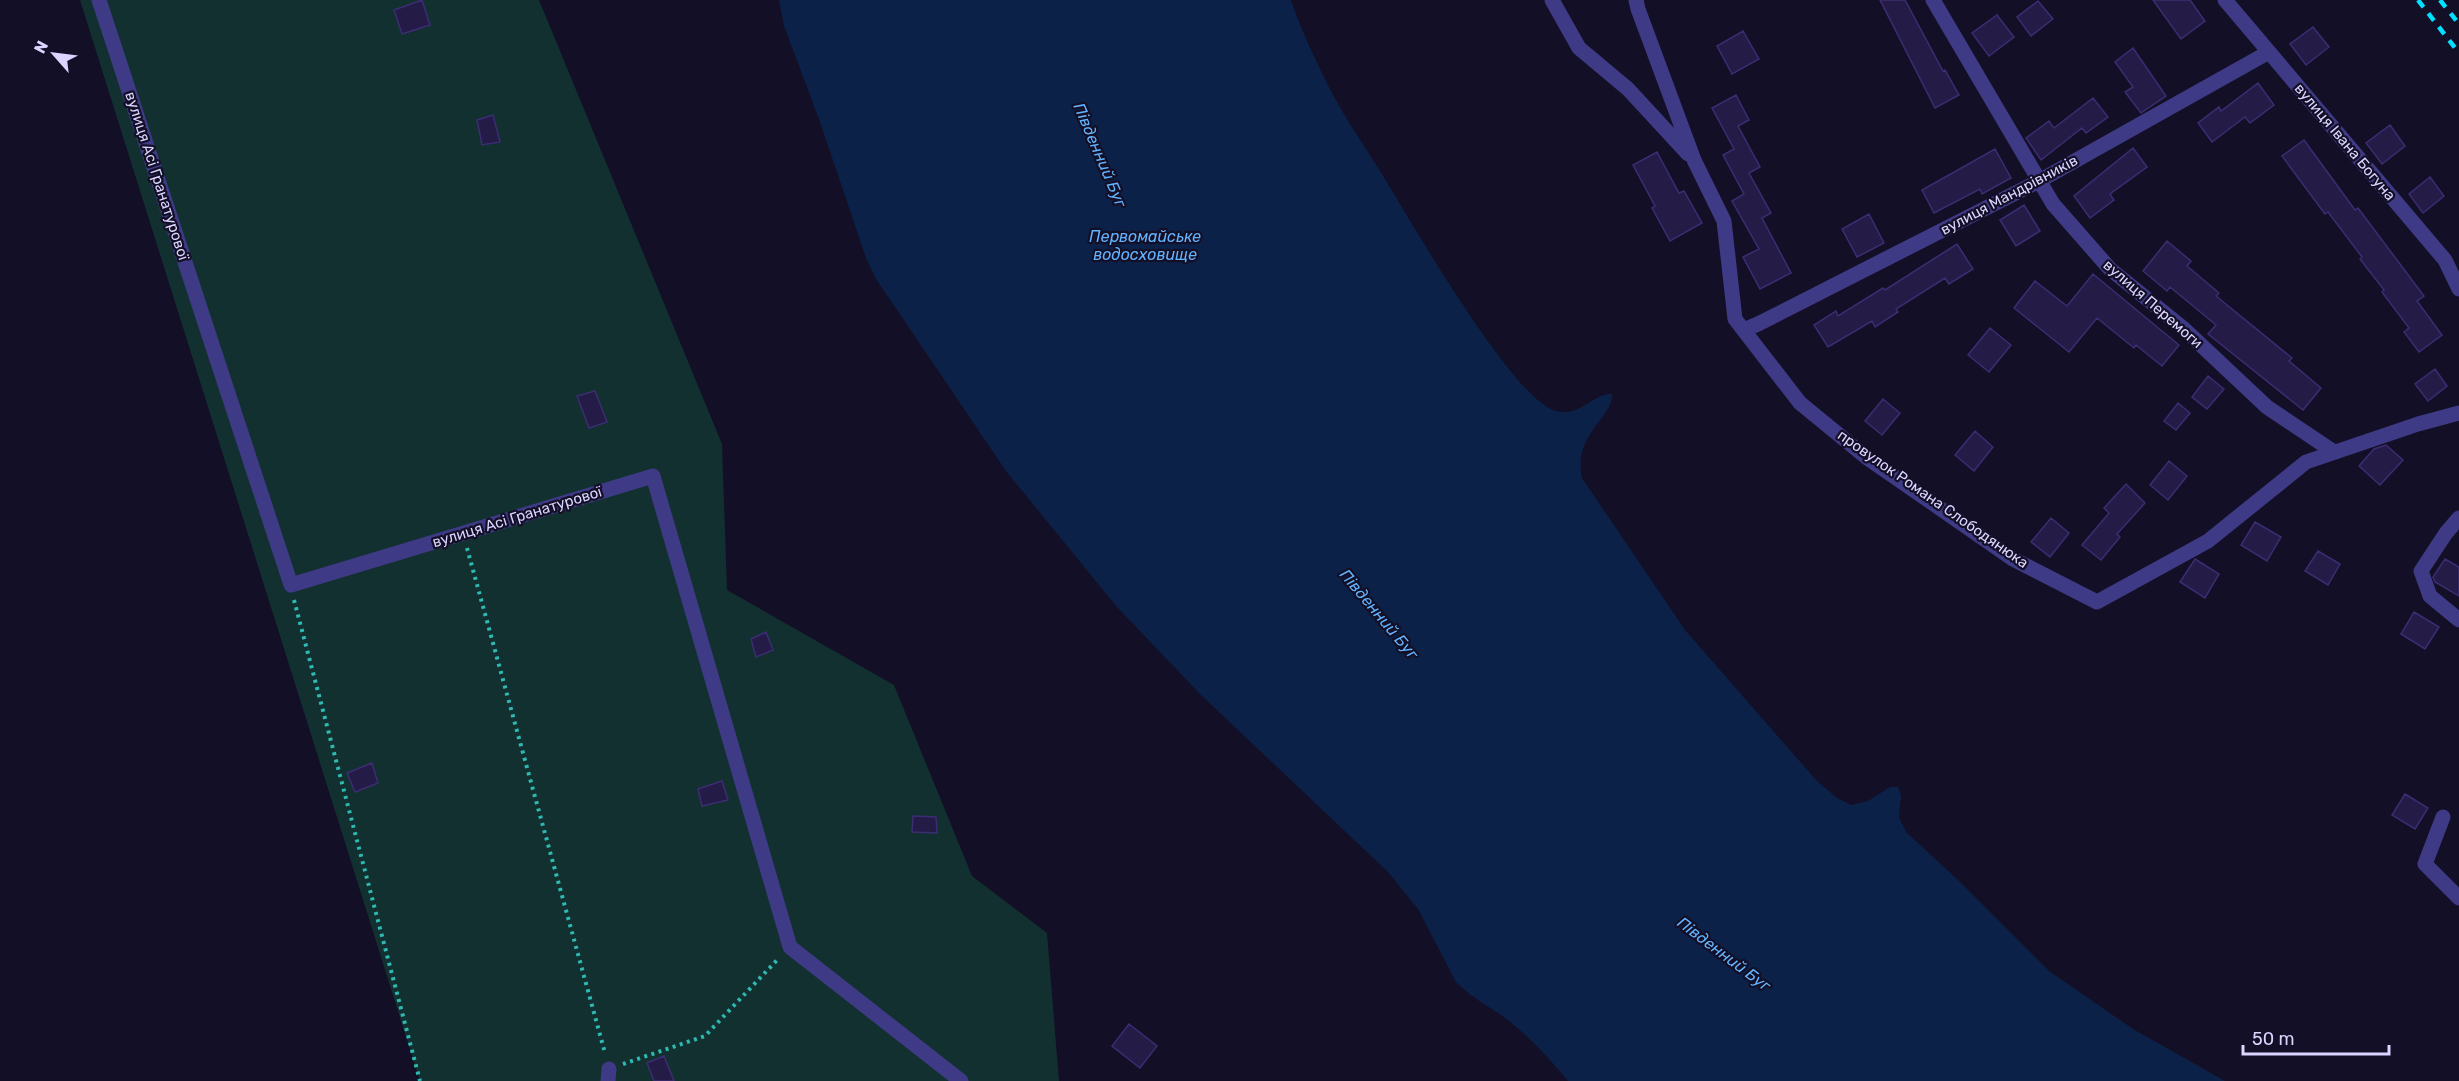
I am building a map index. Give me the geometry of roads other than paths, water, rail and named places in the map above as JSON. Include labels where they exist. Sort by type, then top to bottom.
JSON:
[{"type":"street","name":"вулиця Асі Гранатурової","points":[[99,0],[291,585],[653,476],[790,947],[961,1081]]},
{"type":"street","points":[[1552,0],[1579,48],[1628,89],[1694,160]]},
{"type":"street","name":"провулок Романа Слободянюка","points":[[1636,0],[1694,160],[1724,221],[1735,319],[1800,403],[1866,457],[2013,559],[2097,602],[2208,541],[2306,462],[2459,413]]},
{"type":"street","name":"вулиця Перемоги","points":[[1933,0],[2053,204],[2110,268],[2183,328],[2267,407],[2334,452]]},
{"type":"street","name":"вулиця Івана Богуна","points":[[2225,0],[2445,260],[2459,289]]},
{"type":"street","name":"вулиця Мандрівників","points":[[1744,330],[2039,181],[2269,52]]},
{"type":"street","points":[[2459,518],[2421,572],[2430,596],[2459,620]]},
{"type":"street","points":[[2443,817],[2425,864],[2459,898]]},
{"type":"water","name":"Первомайське водосховище","points":[[779,0],[1291,0],[1313,55],[1343,112],[1465,308],[1513,374],[1535,397],[1553,410],[1562,412],[1578,409],[1599,397],[1612,394],[1607,411],[1594,428],[1583,450],[1580,463],[1582,478],[1685,630],[1817,781],[1837,798],[1851,805],[1868,801],[1890,787],[1898,787],[1901,796],[1899,817],[1906,832],[1956,878],[2049,971],[2133,1029],[2225,1081],[1568,1081],[1522,1032],[1456,982],[1418,909],[1388,872],[1200,694],[1117,607],[1006,471],[876,279],[866,258],[820,122],[784,26]]},
{"type":"railway","points":[[2418,0],[2459,53]]},
{"type":"railway","points":[[2440,0],[2459,24]]},
{"type":"water label","name":"Південний Буг","points":[[1100,155]]},
{"type":"water label","name":"Південний Буг","points":[[1379,614]]},
{"type":"water label","name":"Південний Буг","points":[[1724,954]]}]
